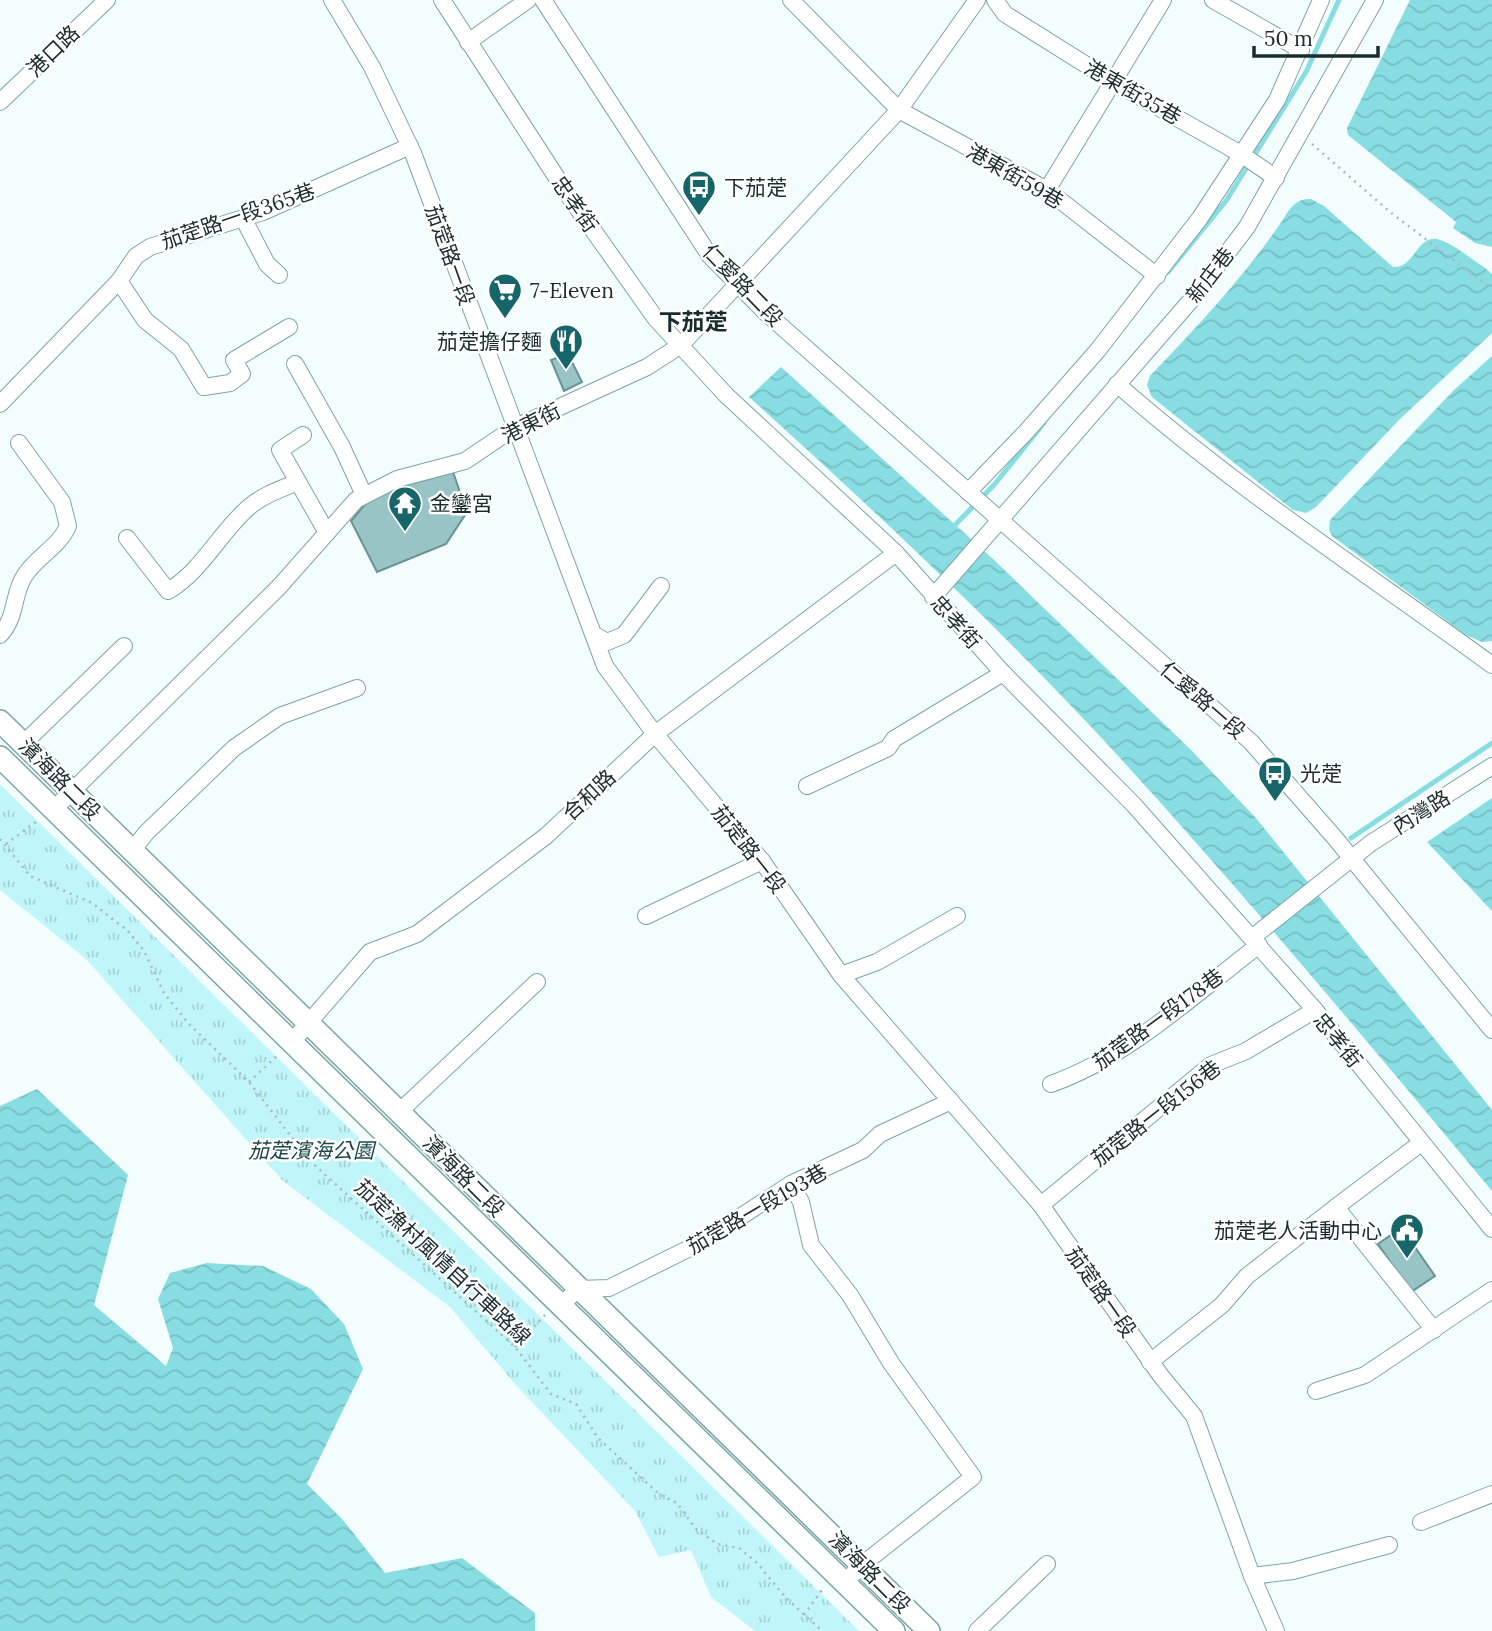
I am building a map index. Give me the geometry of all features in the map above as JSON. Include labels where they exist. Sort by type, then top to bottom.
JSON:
[{"type":"main road","name":"濱海路二段","points":[[0,721],[929,1631]]},
{"type":"main road","name":"濱海路二段","points":[[0,757],[894,1631]]},
{"type":"street","name":"港口路","points":[[0,102],[107,0]]},
{"type":"street","name":"茄萣路一段","points":[[332,0],[372,67],[410,146],[605,666],[655,734],[762,861],[841,975],[1041,1205],[1150,1362],[1194,1416],[1252,1576],[1276,1631]]},
{"type":"street","name":"忠孝街","points":[[442,0],[566,192],[656,319],[726,395],[939,591],[1003,673],[1134,805],[1259,937],[1492,1229]]},
{"type":"street","points":[[468,42],[528,0]]},
{"type":"street","name":"仁愛路二段","points":[[544,0],[710,256],[738,285],[995,515]]},
{"type":"street","name":"港東街59巷","points":[[791,0],[899,110],[1048,190],[1157,276]]},
{"type":"street","name":"港東街","points":[[54,809],[279,587],[338,517],[364,495],[397,479],[465,461],[514,428],[648,367],[681,345],[899,110],[977,0]]},
{"type":"street","name":"港東街35巷","points":[[995,0],[1005,14],[1115,83],[1241,154],[1276,178]]},
{"type":"street","points":[[1048,190],[1163,0]]},
{"type":"street","points":[[1213,0],[1301,50]]},
{"type":"street","points":[[971,494],[1157,276],[1277,100],[1321,0]]},
{"type":"street","name":"新庄巷","points":[[939,591],[978,547],[995,515],[1192,299],[1247,228],[1375,0]]},
{"type":"street","name":"茄萣路一段365巷","points":[[0,404],[119,281],[136,256],[150,247],[243,218],[410,146]]},
{"type":"street","points":[[243,218],[267,264],[279,275]]},
{"type":"street","points":[[119,281],[145,320],[181,349],[204,387],[230,383],[242,374],[234,360],[289,327]]},
{"type":"street","points":[[295,364],[342,447],[364,495]]},
{"type":"street","points":[[1117,384],[1158,420],[1319,543],[1492,665]]},
{"type":"street","points":[[303,435],[280,450],[327,533]]},
{"type":"street","points":[[0,635],[10,623],[24,575],[59,542],[68,526],[62,502],[19,443]]},
{"type":"street","points":[[127,538],[169,591],[194,569],[248,508],[268,494],[298,482]]},
{"type":"street","name":"仁愛路一段","points":[[995,515],[1251,742],[1351,858],[1492,1030]]},
{"type":"street","name":"合和路","points":[[292,1042],[370,952],[417,934],[545,835],[655,734],[895,553]]},
{"type":"street","points":[[593,635],[607,642],[624,635],[661,586]]},
{"type":"street","points":[[24,743],[124,646]]},
{"type":"street","points":[[807,786],[888,748],[894,739],[1003,673]]},
{"type":"street","points":[[132,850],[146,833],[234,748],[280,716],[357,688]]},
{"type":"street","name":"內灣路","points":[[1315,887],[1351,858],[1492,766]]},
{"type":"street","points":[[646,916],[762,861]]},
{"type":"street","name":"茄萣路一段178巷","points":[[1051,1084],[1095,1066],[1123,1049],[1259,937],[1315,887]]},
{"type":"street","points":[[841,975],[877,962],[957,916]]},
{"type":"street","points":[[399,1112],[537,982]]},
{"type":"street","name":"茄萣路一段156巷","points":[[1041,1205],[1211,1065],[1246,1051],[1315,1010]]},
{"type":"street","name":"茄萣路一段193巷","points":[[578,1289],[609,1288],[700,1243],[791,1184],[863,1150],[880,1134],[951,1101]]},
{"type":"street","points":[[1150,1362],[1222,1305],[1247,1276],[1421,1143]]},
{"type":"street","points":[[791,1184],[801,1202],[811,1245],[850,1294],[891,1363],[972,1477],[863,1564],[840,1578]]},
{"type":"street","points":[[1336,1207],[1434,1330]]},
{"type":"street","points":[[559,1304],[578,1289]]},
{"type":"street","points":[[1316,1391],[1355,1381],[1492,1290]]},
{"type":"street","points":[[1421,1522],[1492,1494]]},
{"type":"street","points":[[1252,1576],[1293,1571],[1389,1545]]},
{"type":"street","points":[[977,1631],[1047,1564]]},
{"type":"path","points":[[1301,135],[1391,212],[1492,289]]},
{"type":"path","points":[[6,844],[54,809]]},
{"type":"path","name":"茄萣漁村風情自行車路線","points":[[0,839],[30,876],[92,903],[128,931],[144,951],[164,993],[189,1024],[249,1082],[310,1161],[515,1347],[551,1394],[576,1404],[598,1438],[659,1494],[677,1503],[696,1529],[717,1544],[739,1548],[822,1631]]},
{"type":"path","points":[[249,1082],[292,1042]]},
{"type":"path","points":[[515,1347],[559,1304]]},
{"type":"path","points":[[804,1615],[816,1595],[840,1578]]},
{"type":"green space","name":"茄萣濱海公園","points":[[0,784],[859,1631],[755,1631],[711,1597],[691,1550],[659,1557],[635,1511],[515,1384],[450,1307],[282,1180],[86,959],[0,890]]},
{"type":"water","points":[[1410,0],[1492,0],[1492,247],[1475,243],[1453,228],[1456,222],[1348,135],[1347,128]]},
{"type":"water","points":[[1311,199],[1324,206],[1393,267],[1406,263],[1425,242],[1437,239],[1456,248],[1485,268],[1492,274],[1492,333],[1400,419],[1316,507],[1306,513],[1293,510],[1152,397],[1147,385],[1150,376],[1234,284],[1292,207],[1300,201]]},
{"type":"water","points":[[1492,356],[1492,641],[1482,642],[1466,635],[1332,536],[1329,530],[1330,520],[1454,390]]},
{"type":"water","points":[[781,367],[993,559],[1189,748],[1255,817],[1492,1110],[1492,1191],[1256,911],[1110,747],[1023,656],[933,568],[749,397]]},
{"type":"water","points":[[1492,798],[1492,911],[1427,842]]},
{"type":"water","points":[[37,1089],[128,1175],[94,1305],[166,1366],[173,1348],[158,1299],[170,1273],[207,1263],[263,1266],[311,1289],[344,1324],[363,1369],[307,1484],[343,1520],[385,1573],[462,1558],[535,1613],[535,1631],[0,1631],[0,1106]]},
{"type":"building","name":"茄萣擔仔麵","points":[[568,354],[582,382],[564,391],[551,360]]},
{"type":"building","name":"金鑾宮","points":[[453,472],[467,512],[446,544],[377,572],[351,521],[374,494]]},
{"type":"building","name":"茄萣老人活動中心","points":[[1391,1235],[1397,1244],[1408,1237],[1435,1276],[1411,1292],[1378,1244]]},
{"type":"waterway","points":[[1168,272],[1226,201],[1306,72],[1339,0]]},
{"type":"waterway","points":[[956,524],[994,485],[1044,423]]},
{"type":"waterway","points":[[1351,838],[1492,743]]},
{"type":"place","name":"下茄萣","points":[[699,217]]},
{"type":"place","name":"7-Eleven","points":[[505,320]]},
{"type":"place","name":"茄萣擔仔麵","points":[[566,371]]},
{"type":"place","name":"金鑾宮","points":[[405,533]]},
{"type":"place","name":"光萣","points":[[1275,803]]},
{"type":"place","name":"茄萣老人活動中心","points":[[1407,1260]]},
{"type":"district","name":"下茄萣","points":[[693,321]]}]
